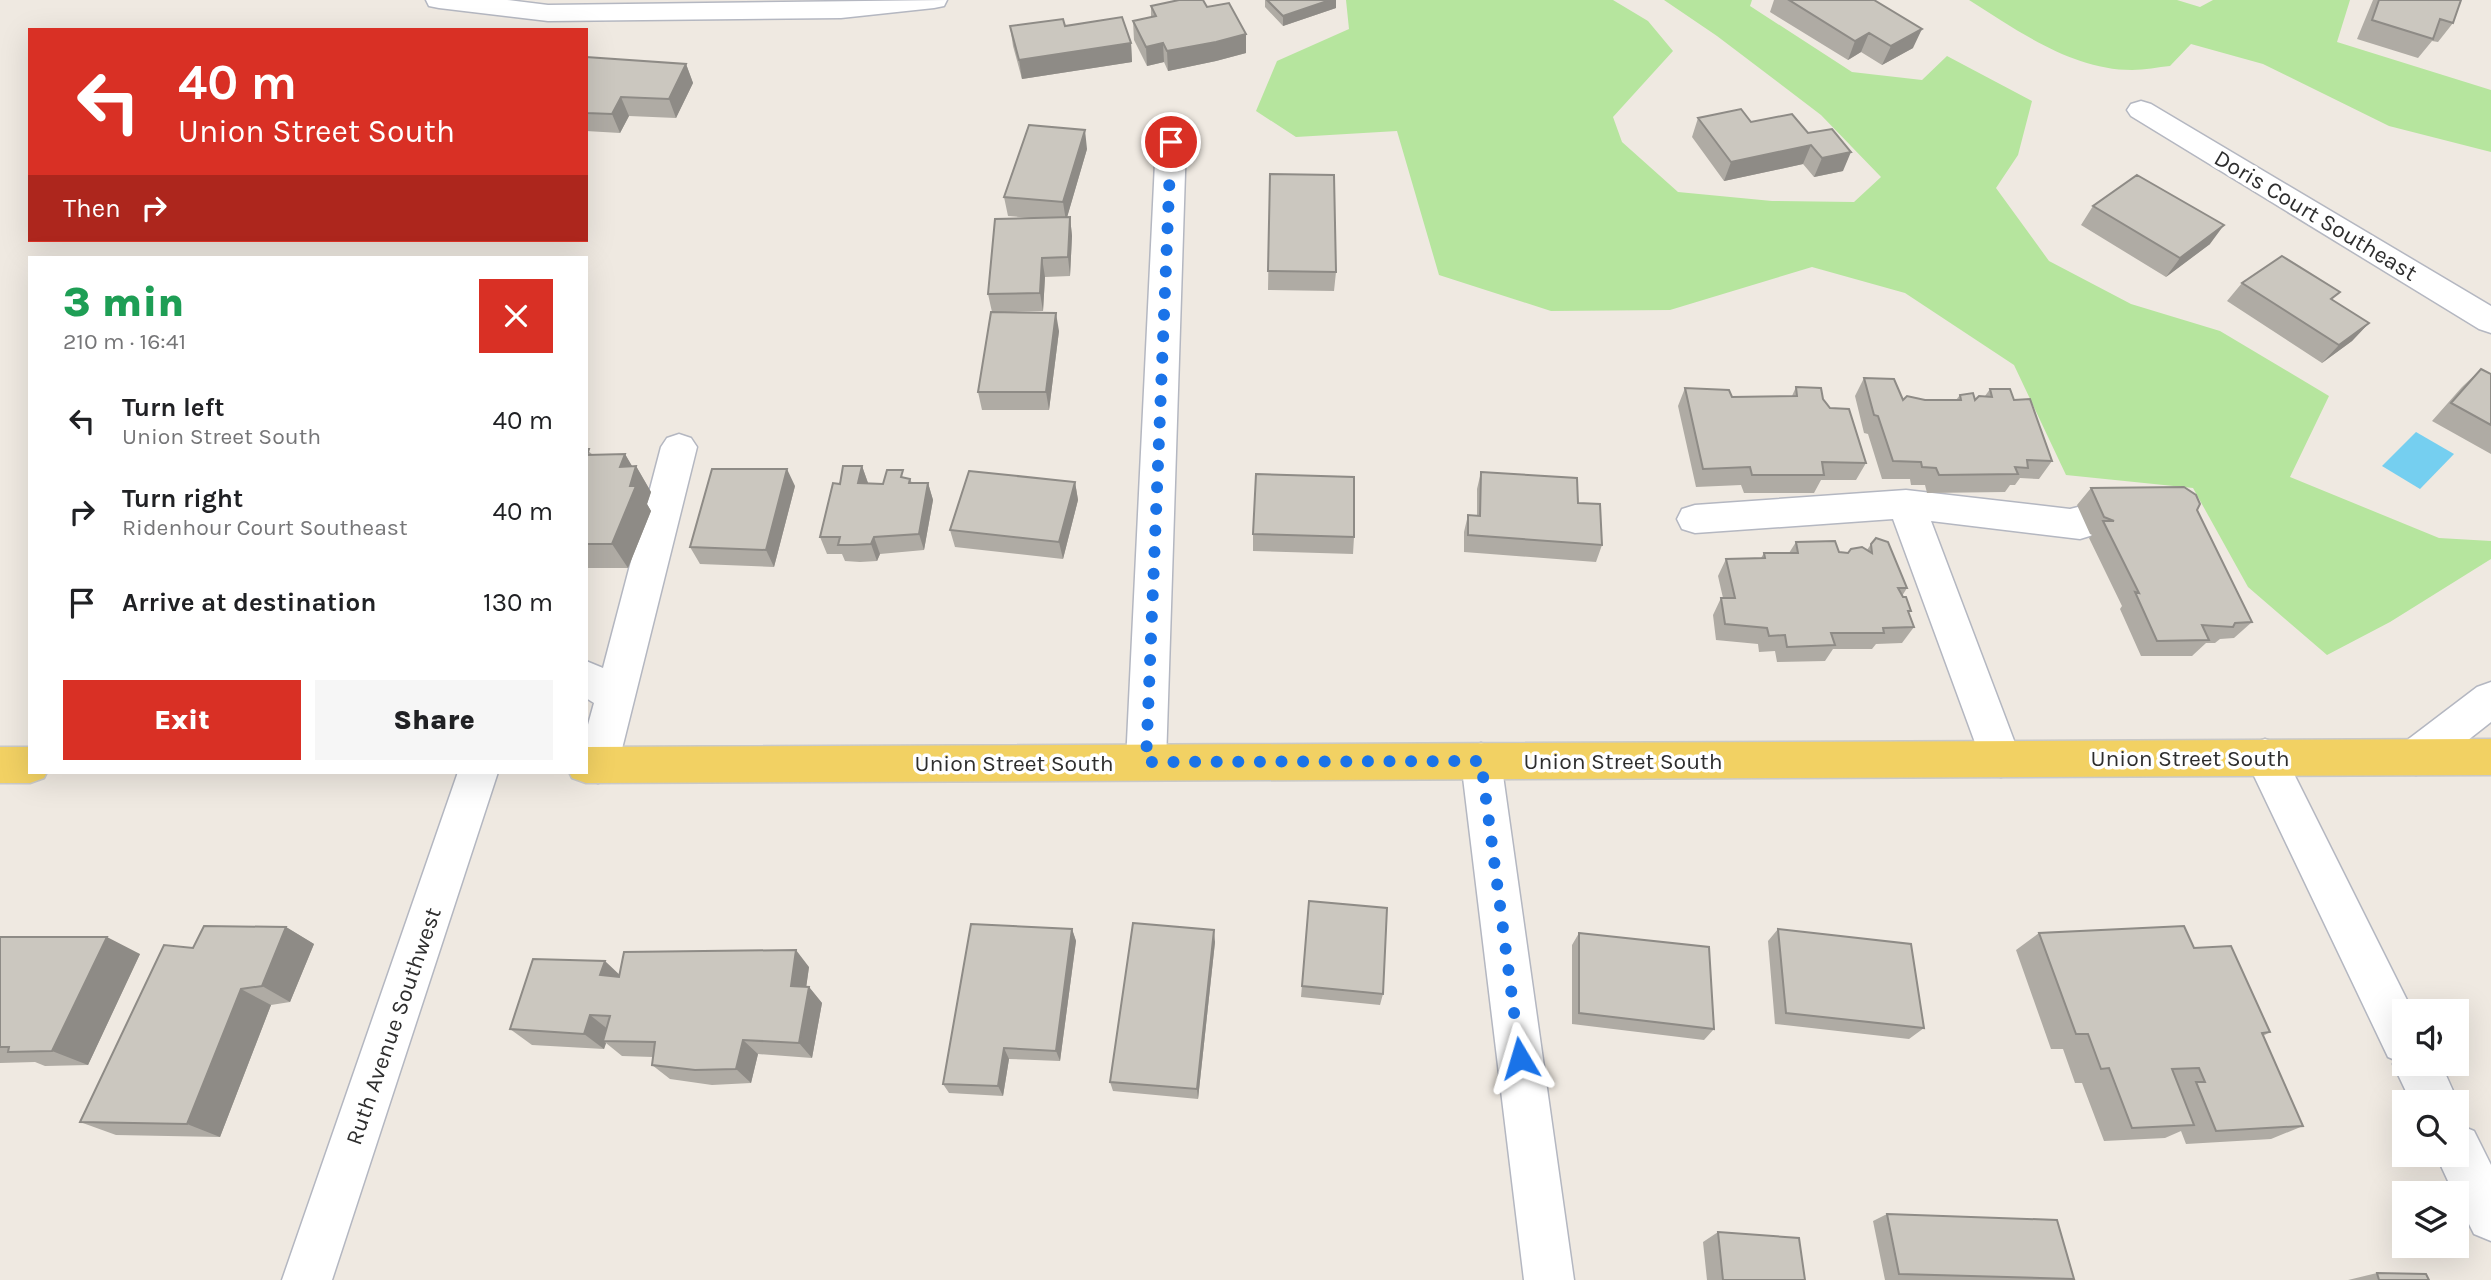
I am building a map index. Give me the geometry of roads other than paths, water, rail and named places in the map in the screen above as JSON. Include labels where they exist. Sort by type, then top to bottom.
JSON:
[{"type":"main road","name":"Union Street South","points":[[592,765],[2491,757]]},
{"type":"main road","points":[[0,765],[28,765]]},
{"type":"street","points":[[439,0],[548,13],[749,5],[841,10],[934,0]]},
{"type":"street","name":"Doris Court Southeast","points":[[2141,110],[2491,321]]},
{"type":"street","points":[[1146,762],[1171,142]]},
{"type":"street","points":[[592,765],[601,687],[679,447]]},
{"type":"street","points":[[1695,519],[1906,504],[2080,525],[2082,520]]},
{"type":"street","points":[[1906,504],[2001,759]]},
{"type":"street","points":[[2416,757],[2491,699]]},
{"type":"street","points":[[2265,757],[2392,1016]]},
{"type":"street","points":[[1481,761],[1549,1280]]},
{"type":"street","name":"Ruth Avenue Southwest","points":[[307,1280],[477,774]]},
{"type":"street","points":[[2466,1167],[2491,1217]]},
{"type":"water","points":[[2416,432],[2454,454],[2420,489],[2382,466]]}]
